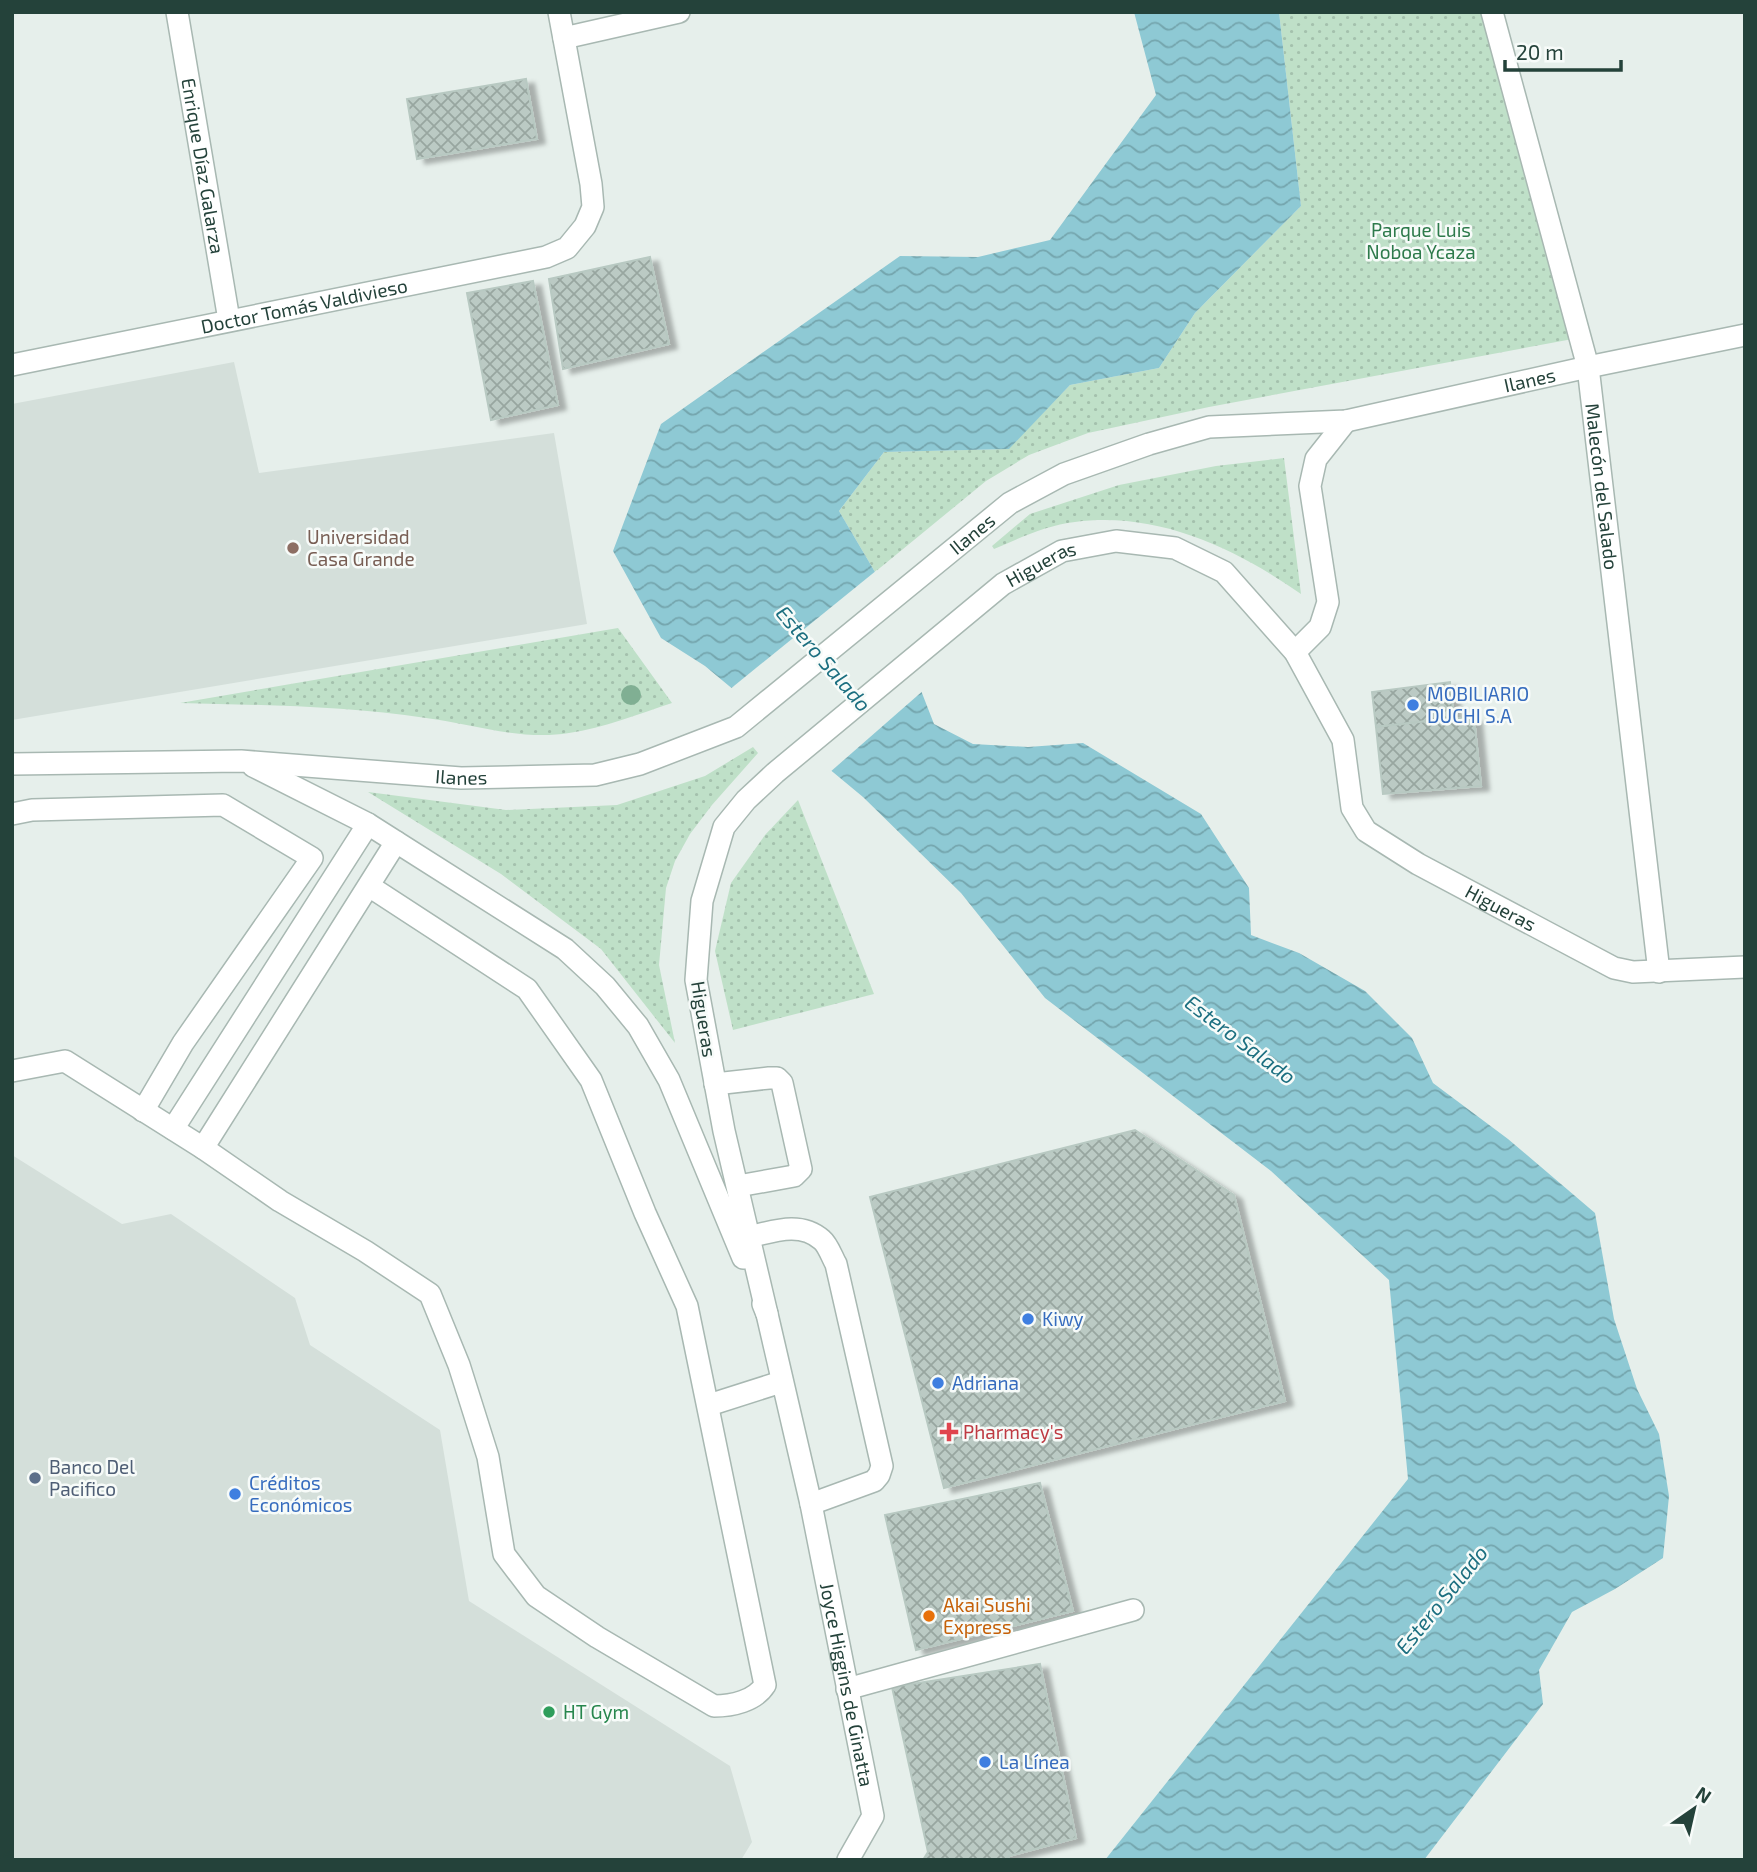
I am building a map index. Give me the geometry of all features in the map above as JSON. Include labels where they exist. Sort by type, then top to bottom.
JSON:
[{"type":"street","name":"Enrique Díaz Galarza","points":[[177,12],[229,320]]},
{"type":"street","points":[[559,12],[564,38],[679,12]]},
{"type":"street","name":"Malecón del Salado","points":[[1492,12],[1588,367],[1659,972]]},
{"type":"street","name":"Doctor Tomás Valdivieso","points":[[12,365],[546,257],[567,248],[585,226],[593,207],[592,184],[564,38]]},
{"type":"street","name":"Ilanes","points":[[12,764],[241,761],[461,778],[595,775],[640,764],[736,727],[1010,503],[1064,474],[1149,444],[1209,427],[1346,421],[1745,335]]},
{"type":"street","points":[[1295,652],[1320,627],[1328,602],[1310,486],[1316,459],[1346,421]]},
{"type":"street","name":"Higueras","points":[[767,1314],[715,1084],[696,980],[702,901],[724,827],[746,800],[775,773],[1003,584],[1062,551],[1116,541],[1175,548],[1224,572],[1295,652],[1343,740],[1352,808],[1366,831],[1418,863],[1614,968],[1633,972],[1659,972],[1745,967]]},
{"type":"street","points":[[241,761],[368,824],[565,949],[605,986],[638,1026],[668,1080],[767,1314]]},
{"type":"street","points":[[12,814],[32,810],[223,805],[338,872]]},
{"type":"street","points":[[173,1129],[368,824]]},
{"type":"street","points":[[203,1148],[396,842]]},
{"type":"street","points":[[143,1111],[183,1043],[312,858]]},
{"type":"street","points":[[12,1071],[65,1061],[203,1148],[280,1201],[365,1251],[430,1294],[459,1364],[488,1457],[504,1554],[536,1595],[597,1637],[714,1706],[729,1706],[760,1693],[765,1685],[687,1306],[645,1213],[591,1080],[527,989],[369,886]]},
{"type":"street","points":[[715,1084],[777,1078],[782,1083],[785,1095],[801,1169],[794,1176],[738,1186]]},
{"type":"street","points":[[749,1237],[783,1229],[803,1228],[824,1241],[836,1264],[882,1466],[874,1481],[811,1504]]},
{"type":"street","name":"Joyce Higgins de Ginatta","points":[[767,1314],[811,1504],[873,1816],[848,1860]]},
{"type":"street","points":[[709,1405],[781,1382]]},
{"type":"street","points":[[847,1689],[1133,1610]]},
{"type":"shaded area","name":"Universidad Casa Grande","points":[[234,362],[259,473],[554,433],[587,624],[12,720],[12,404]]},
{"type":"shaded area","points":[[12,1155],[122,1224],[171,1214],[295,1298],[310,1345],[440,1430],[469,1601],[730,1766],[752,1842],[741,1860],[12,1860]]},
{"type":"green space","name":"Parque Luis Noboa Ycaza","points":[[1279,12],[1487,12],[1578,338],[1209,407],[1088,433],[1029,455],[986,481],[875,572],[839,511],[884,452],[1008,449],[1070,385],[1159,368],[1195,313],[1301,206]]},
{"type":"green space","points":[[1284,458],[1301,594],[1276,577],[1222,548],[1165,528],[1136,522],[1075,522],[1034,532],[994,549],[992,546],[1030,514],[1119,485],[1216,466]]},
{"type":"green space","points":[[618,628],[672,703],[582,731],[533,735],[365,711],[180,703]]},
{"type":"green space","points":[[753,747],[758,753],[690,834],[675,861],[666,888],[659,965],[675,1043],[601,949],[501,874],[368,792],[506,810],[617,805],[705,776]]},
{"type":"green space","points":[[798,800],[874,994],[733,1030],[715,951],[731,883],[765,835]]},
{"type":"water","name":"Estero Salado","points":[[1134,12],[1279,12],[1301,206],[1195,313],[1159,368],[1070,385],[1009,449],[884,452],[839,511],[875,572],[934,724],[973,744],[1028,747],[1083,743],[1201,814],[1249,888],[1251,935],[1299,953],[1365,991],[1412,1038],[1433,1083],[1508,1139],[1595,1213],[1614,1319],[1637,1389],[1659,1434],[1669,1496],[1663,1558],[1615,1589],[1572,1612],[1539,1670],[1543,1704],[1424,1860],[1105,1860],[1408,1479],[1389,1280],[1271,1171],[1045,998],[961,893],[863,797],[705,666],[661,638],[613,551],[661,424],[900,256],[978,257],[1050,240],[1156,95]]},
{"type":"pier","points":[[877,570],[925,689],[829,773],[729,690]]},
{"type":"building","points":[[526,79],[537,139],[417,159],[407,99]]},
{"type":"building","points":[[650,257],[669,344],[563,369],[549,279]]},
{"type":"building","points":[[533,281],[558,405],[491,420],[467,293]]},
{"type":"building","name":"MOBILIARIO DUCHI S.A","points":[[1450,682],[1454,718],[1376,727],[1372,692]]},
{"type":"building","points":[[1474,718],[1481,786],[1383,794],[1376,727]]},
{"type":"building","points":[[1135,1130],[1234,1195],[1285,1401],[944,1488],[870,1197]]},
{"type":"building","points":[[1040,1483],[1073,1611],[916,1650],[885,1515]]},
{"type":"building","name":"La Línea","points":[[1040,1664],[1076,1838],[1009,1856],[1006,1860],[923,1860],[928,1852],[892,1687]]},
{"type":"place","name":"Universidad Casa Grande","points":[[293,548]]},
{"type":"place","name":"MOBILIARIO DUCHI S.A","points":[[1413,705]]},
{"type":"place","name":"Kiwy","points":[[1028,1319]]},
{"type":"place","name":"Adriana","points":[[938,1383]]},
{"type":"place","name":"Pharmacy's","points":[[949,1432]]},
{"type":"place","name":"Banco Del Pacifico","points":[[35,1478]]},
{"type":"place","name":"Créditos Económicos","points":[[235,1494]]},
{"type":"place","name":"Akai Sushi Express","points":[[929,1616]]},
{"type":"place","name":"HT Gym","points":[[549,1712]]},
{"type":"place","name":"La Línea","points":[[985,1762]]}]
